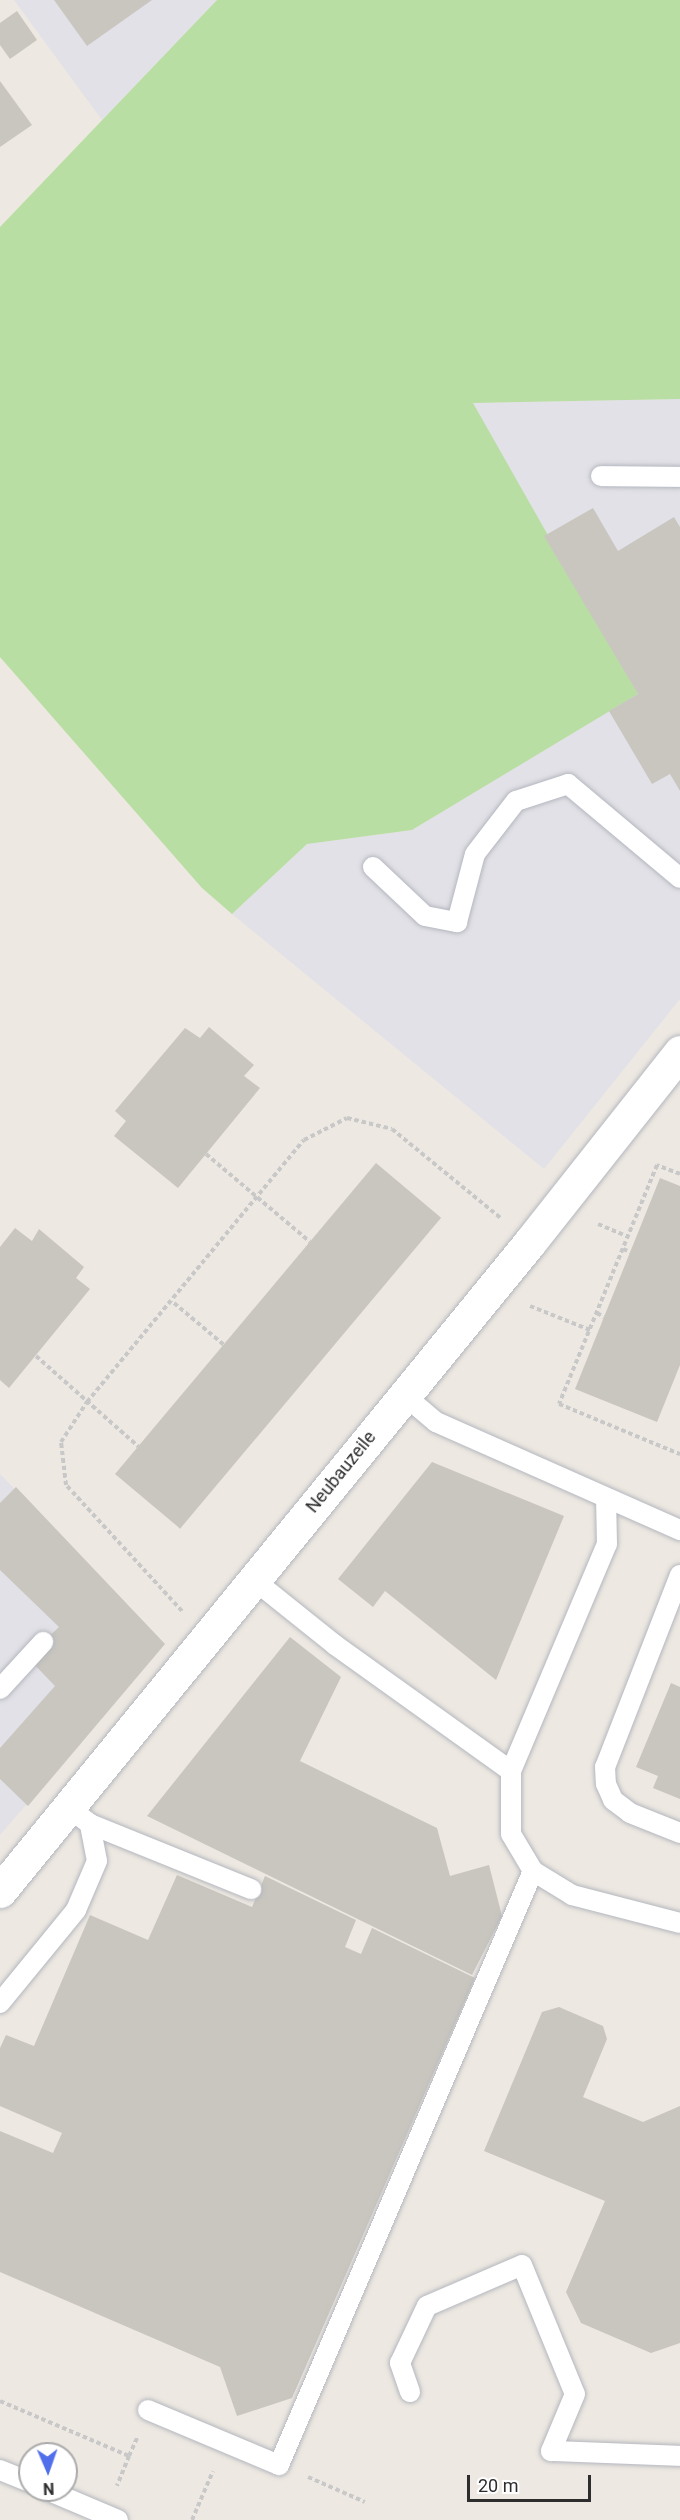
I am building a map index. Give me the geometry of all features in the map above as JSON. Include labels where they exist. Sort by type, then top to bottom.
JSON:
[{"type":"street","name":"Neubauzeile","points":[[0,1891],[79,1816],[207,1638],[530,1242],[680,1052]]},
{"type":"lane","points":[[601,476],[680,477]]},
{"type":"lane","points":[[373,867],[425,916],[457,922],[475,854],[516,801],[568,784],[680,878]]},
{"type":"lane","points":[[404,1395],[436,1422],[680,1530]]},
{"type":"lane","points":[[606,1498],[607,1544],[511,1771],[511,1834],[533,1870],[572,1895],[680,1923]]},
{"type":"lane","points":[[680,1575],[605,1767],[606,1784],[614,1800],[630,1813],[680,1833]]},
{"type":"lane","points":[[254,1580],[335,1646],[511,1771]]},
{"type":"lane","points":[[0,1689],[43,1642]]},
{"type":"lane","points":[[79,1816],[251,1889]]},
{"type":"lane","points":[[0,2003],[76,1910],[97,1861],[79,1816]]},
{"type":"lane","points":[[148,2410],[279,2465],[533,1870]]},
{"type":"lane","points":[[410,2392],[400,2363],[427,2306],[522,2265],[575,2394],[551,2451],[680,2456]]},
{"type":"lane","points":[[0,2470],[18,2477]]},
{"type":"lane","points":[[75,2502],[111,2517]]},
{"type":"path","points":[[207,1638],[66,1485],[61,1442],[87,1402],[174,1302],[304,1140],[346,1118],[392,1130],[530,1242]]},
{"type":"path","points":[[206,1154],[310,1242]]},
{"type":"path","points":[[680,1174],[657,1165],[559,1404],[680,1454]]},
{"type":"path","points":[[598,1224],[628,1237]]},
{"type":"path","points":[[622,1249],[630,1252]]},
{"type":"path","points":[[174,1302],[224,1345]]},
{"type":"path","points":[[530,1306],[590,1330]]},
{"type":"path","points":[[597,1313],[604,1317]]},
{"type":"path","points":[[36,1356],[139,1447]]},
{"type":"path","points":[[0,2400],[129,2456],[111,2517]]},
{"type":"path","points":[[279,2465],[365,2502]]},
{"type":"shaded area","points":[[14,0],[217,0],[102,120]]},
{"type":"shaded area","points":[[680,399],[680,999],[544,1169],[232,914],[307,844],[412,830],[609,711],[544,536],[473,403]]},
{"type":"shaded area","points":[[0,1474],[165,1644],[0,1835]]},
{"type":"green space","points":[[217,0],[680,0],[680,399],[473,403],[638,694],[412,830],[307,844],[232,914],[202,888],[0,657],[0,227]]},
{"type":"building","points":[[54,0],[152,0],[87,46]]},
{"type":"building","points":[[17,11],[37,40],[10,59],[0,45],[0,23]]},
{"type":"building","points":[[0,81],[32,125],[0,147]]},
{"type":"building","points":[[593,508],[618,551],[674,517],[680,527],[680,791],[670,774],[652,784],[609,711],[638,694],[544,536]]},
{"type":"building","points":[[209,1027],[254,1065],[244,1076],[260,1088],[178,1188],[114,1136],[126,1121],[115,1111],[185,1028],[200,1038]]},
{"type":"building","points":[[376,1163],[441,1218],[180,1529],[115,1474]]},
{"type":"building","points":[[660,1178],[680,1186],[680,1365],[657,1422],[575,1389]]},
{"type":"building","points":[[15,1228],[32,1241],[39,1229],[84,1267],[76,1278],[90,1289],[9,1388],[0,1380],[0,1247]]},
{"type":"building","points":[[432,1462],[564,1516],[496,1680],[385,1591],[373,1607],[338,1579]]},
{"type":"building","points":[[16,1487],[165,1644],[28,1806],[0,1779],[0,1748],[55,1686],[27,1657],[59,1627],[0,1570],[0,1503]]},
{"type":"building","points":[[290,1637],[341,1677],[300,1761],[437,1828],[450,1876],[489,1865],[502,1916],[472,1975],[147,1816]]},
{"type":"building","points":[[671,1683],[680,1687],[680,1799],[653,1788],[658,1776],[636,1767]]},
{"type":"building","points":[[177,1875],[252,1907],[265,1876],[356,1920],[345,1947],[361,1954],[372,1928],[475,1978],[292,2398],[237,2416],[220,2367],[0,2272],[0,2131],[53,2153],[62,2133],[0,2106],[0,2048],[6,2035],[34,2046],[90,1915],[148,1940]]},
{"type":"building","points":[[559,2007],[603,2026],[607,2039],[583,2097],[643,2122],[680,2106],[680,2343],[651,2353],[581,2323],[566,2292],[605,2201],[484,2151],[542,2012]]}]
